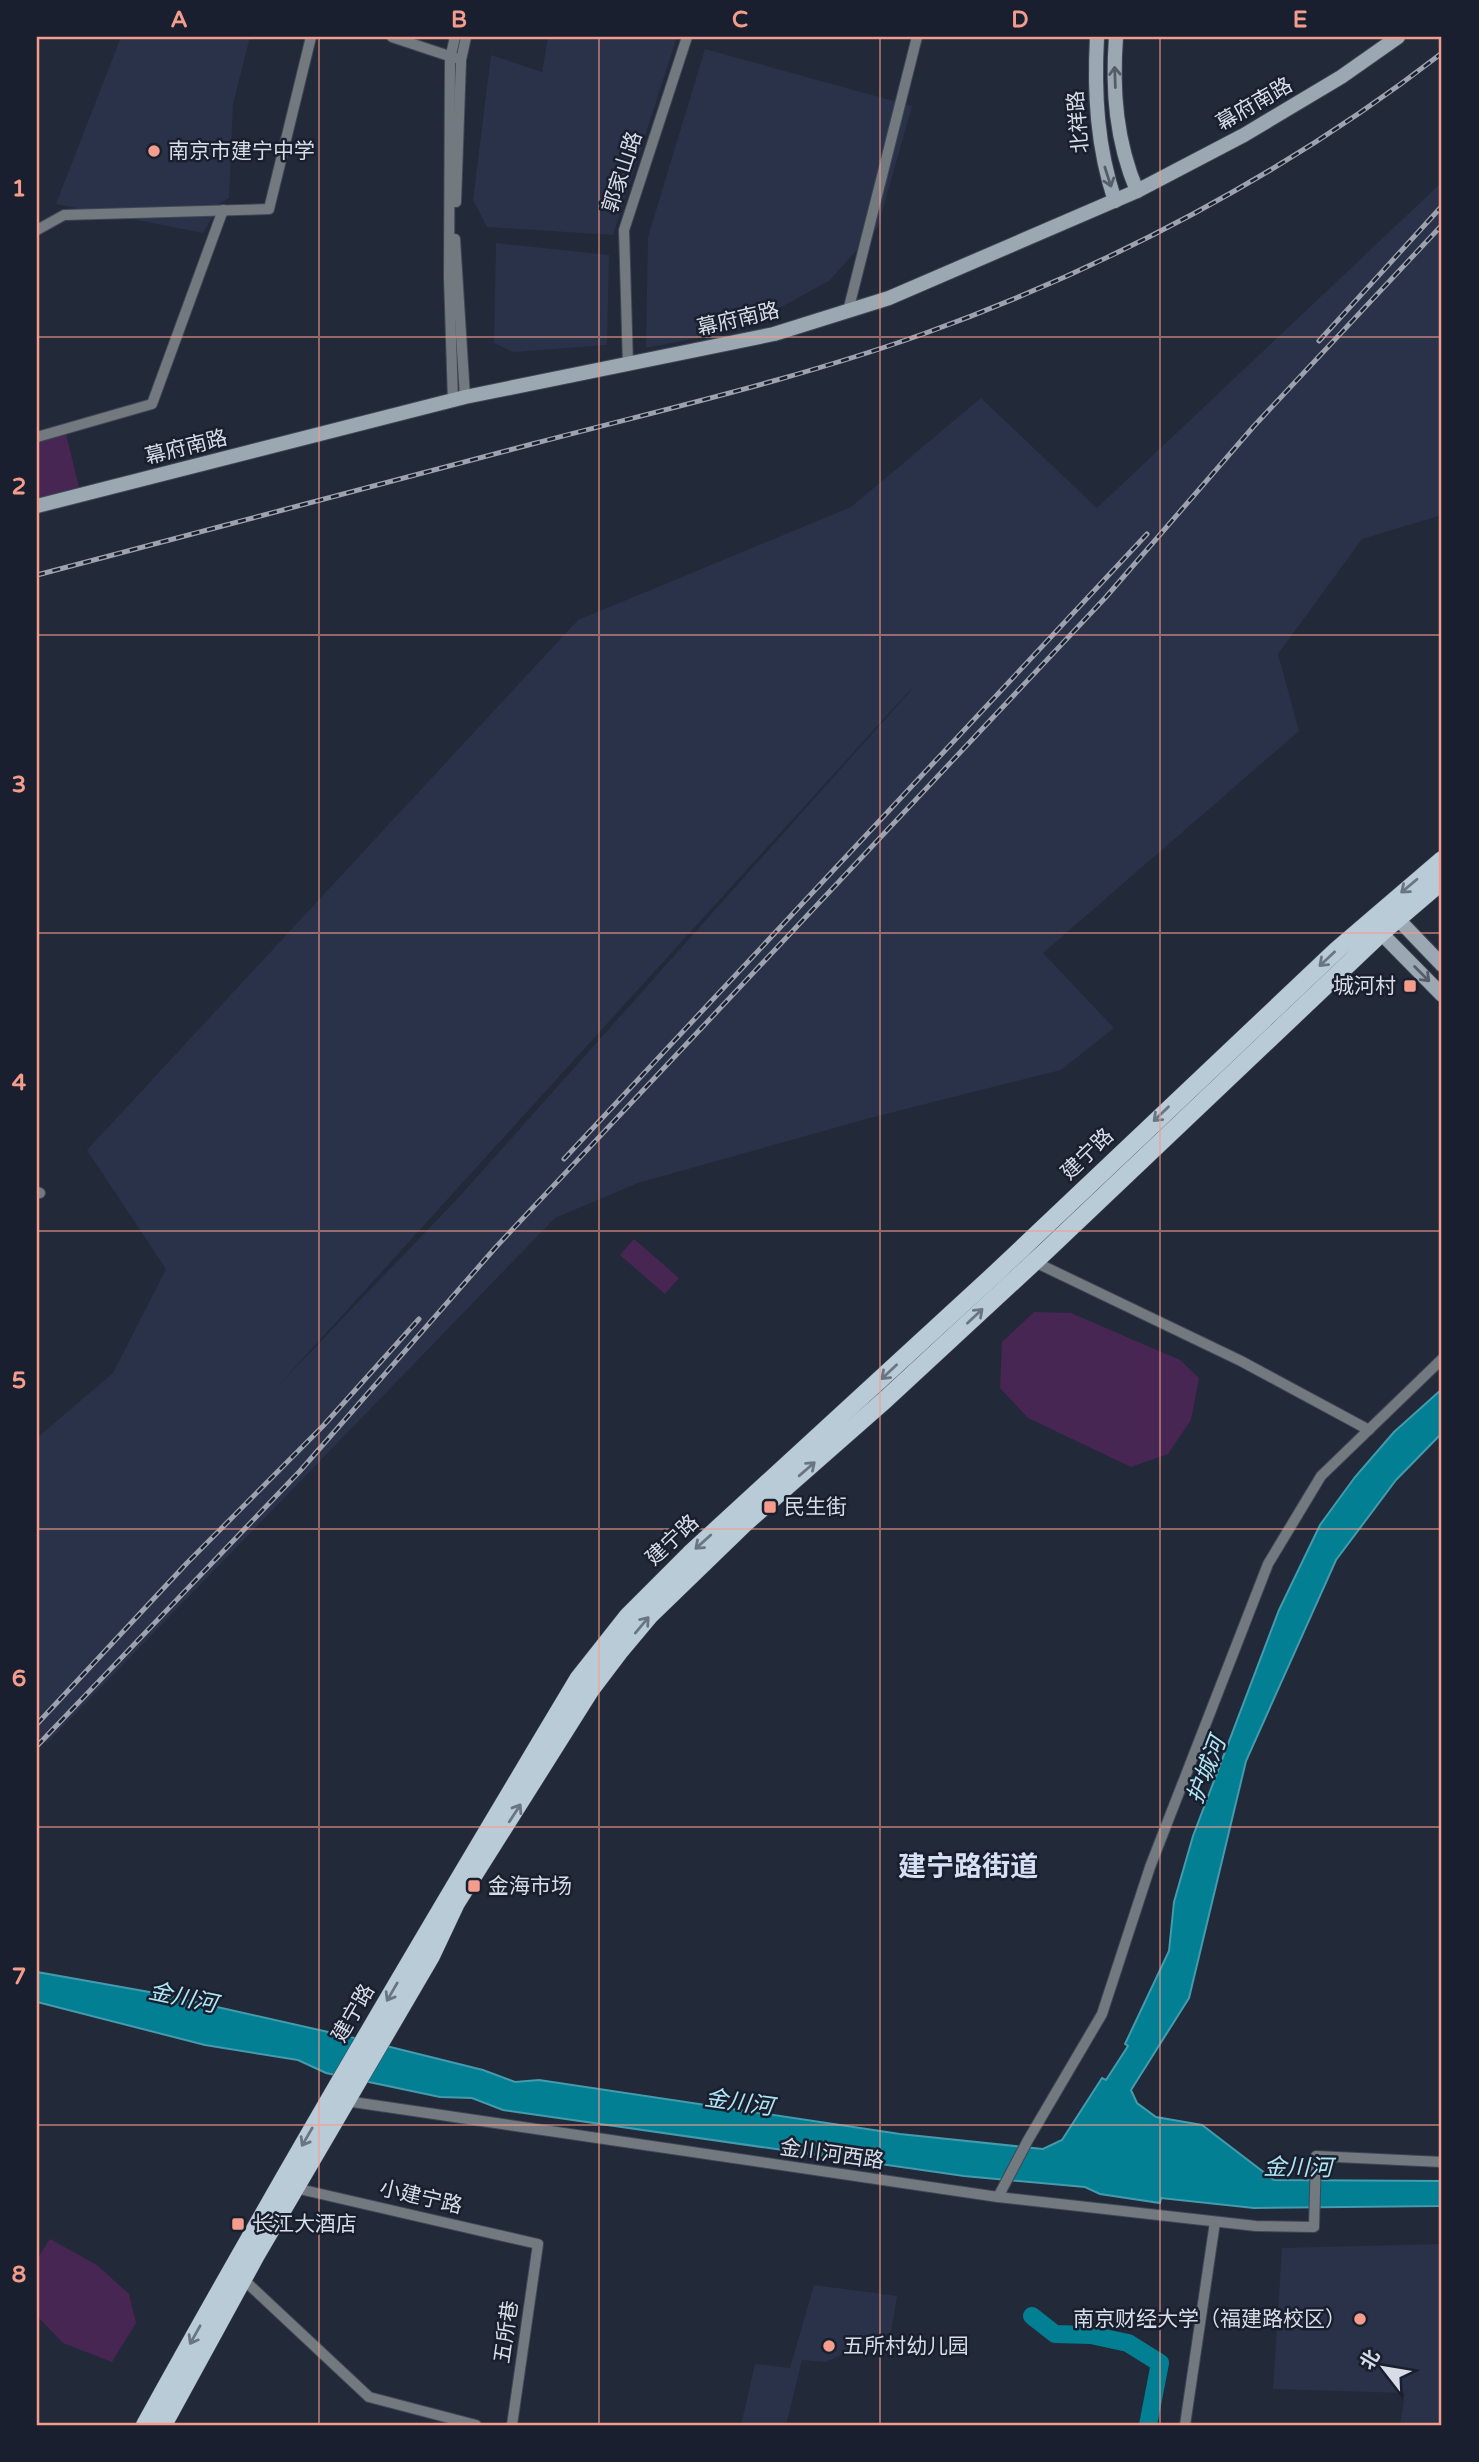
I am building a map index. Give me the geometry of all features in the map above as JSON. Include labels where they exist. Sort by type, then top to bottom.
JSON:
[{"type":"main road","name":"建宁路","points":[[145,2425],[373,2040],[431,1956],[452,1901],[579,1678],[628,1616],[690,1554],[1016,1253],[1377,913],[1442,860]]},
{"type":"main road","name":"建宁路","points":[[452,1901],[591,1689],[650,1615],[745,1522],[1035,1261],[1397,918],[1442,881]]},
{"type":"main road","name":"建宁路","points":[[163,2425],[243,2279],[346,2101],[349,2081]]},
{"type":"street","points":[[37,230],[64,215],[269,209],[312,37]]},
{"type":"street","points":[[392,37],[461,60]]},
{"type":"street","points":[[455,37],[450,59],[449,250],[459,399]]},
{"type":"street","points":[[459,399],[455,236],[461,60],[466,37]]},
{"type":"street","name":"郭家山路","points":[[628,365],[624,230],[687,37]]},
{"type":"street","points":[[848,311],[917,37]]},
{"type":"street","name":"北祥路","points":[[1097,37],[1097,119],[1104,166],[1115,201]]},
{"type":"street","name":"北祥路","points":[[1116,37],[1117,116],[1123,158],[1137,191]]},
{"type":"street","name":"幕府南路","points":[[37,506],[459,399],[774,334],[889,298],[1137,191],[1244,135],[1341,77],[1398,37]]},
{"type":"street","points":[[1097,119],[1108,125],[1117,116]]},
{"type":"street","points":[[37,437],[152,404],[223,210]]},
{"type":"street","points":[[1442,964],[1397,918],[1377,913],[1381,933],[1442,995]]},
{"type":"street","points":[[1016,1253],[1241,1361],[1369,1430]]},
{"type":"street","points":[[999,2197],[1028,2140],[1102,2014],[1150,1867],[1268,1564],[1321,1476],[1442,1359]]},
{"type":"street","name":"金川河西路","points":[[346,2101],[999,2197],[1215,2222],[1314,2227],[1316,2157],[1442,2162]]},
{"type":"street","name":"小建宁路","points":[[295,2188],[538,2244]]},
{"type":"street","points":[[1185,2425],[1215,2222]]},
{"type":"street","name":"五所巷","points":[[512,2425],[538,2244]]},
{"type":"street","points":[[243,2279],[369,2397],[476,2425]]},
{"type":"shaded area","name":"南京市建宁中学","points":[[121,37],[250,37],[233,104],[229,198],[220,203],[203,233],[56,204]]},
{"type":"shaded area","points":[[548,37],[677,37],[613,235],[487,227],[473,200],[491,55],[542,72]]},
{"type":"shaded area","points":[[705,49],[912,106],[878,227],[829,281],[739,330],[646,348],[648,237]]},
{"type":"shaded area","points":[[1439,185],[1442,189],[1442,515],[1362,539],[1278,654],[1299,731],[1043,953],[1114,1028],[1061,1070],[866,1119],[638,1183],[555,1218],[47,1743],[37,1735],[37,1438],[113,1373],[166,1269],[87,1150],[578,620],[851,507],[981,398],[1097,508]],"holes":[[[912,689],[459,1197],[278,1386]]]},
{"type":"shaded area","points":[[496,243],[609,255],[607,345],[513,352],[494,343]]},
{"type":"shaded area","points":[[66,434],[80,491],[37,503],[37,442]]},
{"type":"shaded area","points":[[634,1239],[679,1278],[665,1294],[620,1255]]},
{"type":"shaded area","points":[[1034,1312],[1071,1313],[1180,1360],[1199,1378],[1191,1420],[1168,1454],[1131,1467],[1028,1418],[1000,1388],[1002,1342]]},
{"type":"shaded area","points":[[50,2239],[97,2265],[129,2294],[136,2323],[112,2362],[63,2343],[37,2316],[37,2259]]},
{"type":"shaded area","name":"南京财经大学（福建路校区）","points":[[1442,2244],[1442,2425],[1400,2425],[1405,2393],[1273,2389],[1282,2248]]},
{"type":"shaded area","name":"五所村幼儿园","points":[[814,2285],[897,2296],[891,2332],[826,2362],[802,2360],[786,2425],[741,2425],[755,2364],[790,2368]]},
{"type":"water","points":[[1442,1389],[1442,1433],[1396,1480],[1336,1560],[1246,1761],[1189,1998],[1131,2090],[1137,2103],[1156,2117],[1202,2125],[1274,2180],[1442,2181],[1442,2206],[1254,2208],[1161,2198],[1160,2203],[1100,2194],[1085,2187],[964,2176],[503,2110],[472,2098],[440,2097],[326,2073],[298,2060],[205,2045],[37,2002],[37,1972],[155,1993],[346,2036],[483,2070],[515,2082],[539,2080],[900,2134],[1043,2149],[1062,2140],[1102,2078],[1106,2080],[1128,2046],[1125,2044],[1169,1951],[1174,1902],[1193,1836],[1279,1610],[1320,1525],[1355,1477],[1394,1432]]},
{"type":"waterway","name":"护城河","points":[[1032,2316],[1055,2334],[1091,2335],[1128,2343],[1160,2363],[1148,2425]]},
{"type":"railway","points":[[37,575],[731,393],[923,334],[1060,279],[1193,214],[1321,138],[1442,53]]},
{"type":"railway","points":[[1319,341],[1442,206]]},
{"type":"railway","points":[[37,1746],[300,1471],[496,1247],[1106,597],[1254,426],[1442,225]]},
{"type":"railway","points":[[564,1159],[1147,534]]},
{"type":"railway","points":[[37,1724],[187,1563],[323,1426],[419,1319]]},
{"type":"place","name":"南京市建宁中学","points":[[154,151]]},
{"type":"place","name":"城河村","points":[[1410,986]]},
{"type":"place","name":"民生街","points":[[770,1507]]},
{"type":"place","name":"金海市场","points":[[474,1886]]},
{"type":"place","name":"长江大酒店","points":[[238,2224]]},
{"type":"place","name":"南京财经大学（福建路校区）","points":[[1360,2319]]},
{"type":"place","name":"五所村幼儿园","points":[[829,2346]]},
{"type":"district","name":"建宁路街道","points":[[968,1866]]},
{"type":"water label","name":"金川河","points":[[183,1997]]},
{"type":"water label","name":"金川河","points":[[739,2102]]},
{"type":"water label","name":"金川河","points":[[1298,2167]]}]
